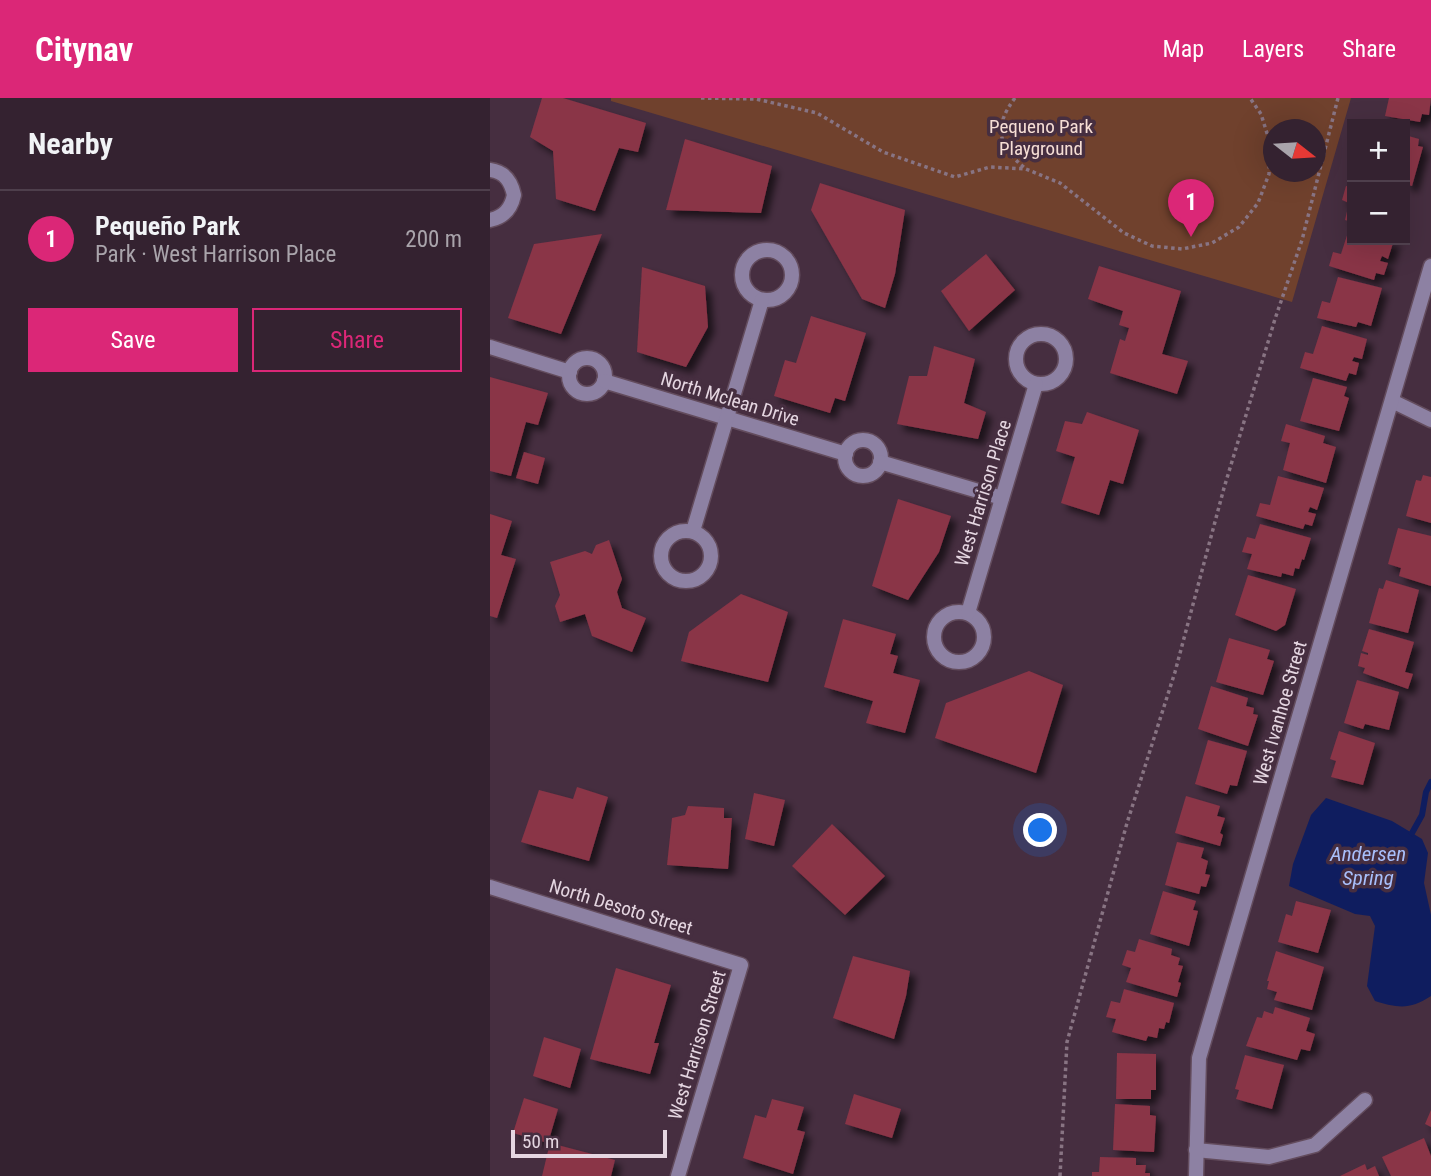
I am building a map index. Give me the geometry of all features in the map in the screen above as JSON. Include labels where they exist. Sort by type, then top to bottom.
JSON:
[{"type":"street","points":[[490,170],[501,173],[508,179],[514,195],[507,212],[490,220]]},
{"type":"street","name":"West Ivanhoe Street","points":[[1196,1176],[1199,1058],[1431,266]]},
{"type":"street","points":[[693,531],[762,300]]},
{"type":"street","points":[[490,347],[570,372],[573,388],[582,393],[598,390],[604,381]]},
{"type":"street","name":"North Mclean Drive","points":[[570,372],[577,362],[588,359],[603,369],[604,381],[846,454],[849,470],[859,476],[875,472],[880,462]]},
{"type":"street","name":"West Harrison Place","points":[[968,613],[1036,384]]},
{"type":"street","points":[[1392,401],[1431,420]]},
{"type":"street","points":[[846,454],[853,444],[864,440],[875,445],[880,462],[1002,498]]},
{"type":"street","name":"North Desoto Street","points":[[490,887],[741,965]]},
{"type":"street","name":"West Harrison Street","points":[[678,1176],[741,965]]},
{"type":"street","points":[[1196,1150],[1269,1157],[1315,1145],[1365,1100]]},
{"type":"path","points":[[701,98],[756,99],[817,113],[883,152],[955,177],[990,167],[1026,169]]},
{"type":"path","points":[[1015,98],[1006,110],[1001,126],[1002,143],[1009,155],[1026,169],[1060,183],[1124,233],[1152,246],[1182,249],[1212,243],[1239,227],[1258,203],[1269,174],[1270,143],[1261,114],[1250,98]]},
{"type":"path","points":[[1060,1176],[1067,1042],[1127,823],[1175,672],[1224,488],[1306,227],[1338,98]]},
{"type":"green space","name":"Pequeno Park Playground","points":[[611,98],[1351,98],[1292,302],[611,101]]},
{"type":"water","name":"Andersen Spring","points":[[1326,798],[1392,821],[1422,839],[1428,853],[1424,883],[1431,915],[1431,996],[1424,1001],[1404,1006],[1375,1001],[1367,986],[1375,926],[1370,916],[1355,914],[1289,886],[1293,864],[1311,815]]},
{"type":"building","points":[[542,98],[563,98],[646,123],[638,152],[619,148],[595,211],[556,199],[553,151],[530,137]]},
{"type":"building","points":[[1389,98],[1431,98],[1429,115],[1422,114],[1420,122],[1385,116]]},
{"type":"building","points":[[1410,136],[1419,139],[1418,146],[1423,147],[1412,186]]},
{"type":"building","points":[[685,139],[772,166],[761,213],[666,210]]},
{"type":"building","points":[[820,183],[905,210],[895,274],[885,308],[862,299],[811,210]]},
{"type":"building","points":[[1346,186],[1347,186],[1347,202],[1342,200]]},
{"type":"building","points":[[602,234],[561,334],[508,318],[534,244]]},
{"type":"building","points":[[1347,235],[1347,245],[1392,245],[1388,259],[1382,256],[1380,261],[1388,263],[1384,275],[1376,273],[1374,280],[1329,266],[1333,252],[1341,254]]},
{"type":"building","points":[[986,254],[1015,290],[969,331],[941,291]]},
{"type":"building","points":[[1099,266],[1181,291],[1162,354],[1188,361],[1177,394],[1110,373],[1120,339],[1125,341],[1129,328],[1119,325],[1123,311],[1088,299]]},
{"type":"building","points":[[642,267],[705,286],[708,327],[686,367],[637,352]]},
{"type":"building","points":[[1338,277],[1382,288],[1371,326],[1358,322],[1356,327],[1317,318],[1322,301],[1330,303]]},
{"type":"building","points":[[811,316],[866,333],[845,401],[835,398],[830,413],[774,396],[785,360],[796,363]]},
{"type":"building","points":[[1322,326],[1367,339],[1362,359],[1354,357],[1352,361],[1359,363],[1356,375],[1349,373],[1346,381],[1300,368],[1305,352],[1313,354]]},
{"type":"building","points":[[934,346],[975,359],[964,403],[986,412],[978,439],[897,424],[909,376],[927,376]]},
{"type":"building","points":[[490,377],[548,393],[538,425],[526,422],[511,476],[490,471]]},
{"type":"building","points":[[1313,378],[1347,387],[1344,396],[1349,398],[1339,431],[1300,421]]},
{"type":"building","points":[[1087,412],[1139,430],[1123,484],[1110,480],[1099,515],[1061,503],[1075,457],[1056,451],[1065,421],[1082,424]]},
{"type":"building","points":[[1286,424],[1325,436],[1323,443],[1336,447],[1326,483],[1283,470],[1290,443],[1281,441]]},
{"type":"building","points":[[524,452],[545,458],[538,484],[516,478]]},
{"type":"building","points":[[1423,475],[1431,477],[1431,523],[1406,516],[1416,480],[1421,481]]},
{"type":"building","points":[[1278,476],[1324,488],[1317,510],[1310,507],[1308,512],[1316,514],[1312,526],[1305,524],[1303,529],[1256,516],[1260,503],[1270,505]]},
{"type":"building","points":[[898,499],[951,516],[939,552],[908,600],[872,586]]},
{"type":"building","points":[[490,514],[512,521],[501,555],[516,559],[497,618],[490,616]]},
{"type":"building","points":[[1260,524],[1311,538],[1304,560],[1302,559],[1299,569],[1295,568],[1293,576],[1282,573],[1281,577],[1247,569],[1252,554],[1242,552],[1247,537],[1255,539]]},
{"type":"building","points":[[1398,528],[1431,536],[1431,586],[1399,576],[1401,568],[1388,564]]},
{"type":"building","points":[[609,540],[622,579],[617,592],[622,608],[646,618],[632,652],[592,636],[585,614],[560,622],[555,606],[560,595],[550,562],[585,551],[592,554],[596,545]]},
{"type":"building","points":[[1248,575],[1296,589],[1285,625],[1276,631],[1235,615]]},
{"type":"building","points":[[1386,580],[1419,590],[1408,633],[1369,623],[1379,588],[1383,589]]},
{"type":"building","points":[[741,594],[788,612],[768,682],[681,661],[689,632]]},
{"type":"building","points":[[843,619],[896,634],[890,654],[898,656],[893,673],[920,680],[905,733],[866,723],[873,701],[824,687]]},
{"type":"building","points":[[1369,629],[1414,642],[1405,672],[1413,674],[1408,689],[1363,673],[1365,668],[1358,666],[1361,653],[1368,655],[1362,651]]},
{"type":"building","points":[[1229,638],[1270,650],[1267,659],[1274,661],[1263,695],[1216,682]]},
{"type":"building","points":[[1029,671],[1063,685],[1036,773],[935,738],[946,703]]},
{"type":"building","points":[[1357,680],[1399,692],[1389,730],[1365,724],[1363,729],[1344,723]]},
{"type":"building","points":[[1211,686],[1248,698],[1246,706],[1254,708],[1253,714],[1258,715],[1248,746],[1198,729]]},
{"type":"building","points":[[1339,731],[1375,743],[1363,785],[1331,777],[1336,761],[1330,759]]},
{"type":"building","points":[[1208,740],[1247,751],[1237,786],[1230,785],[1227,794],[1195,784]]},
{"type":"building","points":[[577,787],[608,797],[589,861],[521,842],[539,790],[573,799]]},
{"type":"building","points":[[754,793],[785,800],[774,846],[745,839]]},
{"type":"building","points":[[1186,796],[1220,806],[1217,816],[1225,818],[1220,833],[1223,835],[1220,846],[1175,833]]},
{"type":"building","points":[[688,806],[724,808],[724,818],[732,818],[728,869],[667,865],[672,818],[685,815]]},
{"type":"building","points":[[832,824],[885,876],[845,915],[792,866]]},
{"type":"building","points":[[1177,842],[1204,848],[1201,858],[1208,861],[1205,874],[1210,875],[1206,887],[1201,886],[1199,894],[1165,885]]},
{"type":"building","points":[[1163,891],[1196,901],[1193,910],[1198,911],[1189,946],[1150,934]]},
{"type":"building","points":[[1296,901],[1331,910],[1318,953],[1278,942],[1286,914],[1292,916]]},
{"type":"building","points":[[1139,939],[1172,949],[1171,955],[1180,958],[1178,965],[1183,966],[1177,997],[1126,982],[1131,968],[1122,965],[1127,950],[1135,952]]},
{"type":"building","points":[[1276,951],[1324,967],[1312,1010],[1274,1000],[1277,992],[1267,989]]},
{"type":"building","points":[[853,956],[910,971],[894,1039],[833,1018]]},
{"type":"building","points":[[616,968],[671,985],[654,1043],[659,1043],[650,1074],[590,1059]]},
{"type":"building","points":[[1124,989],[1174,1003],[1169,1023],[1166,1022],[1164,1029],[1159,1028],[1157,1038],[1148,1036],[1146,1041],[1112,1032],[1116,1019],[1106,1017],[1111,1001],[1120,1003]]},
{"type":"building","points":[[1275,1007],[1310,1018],[1306,1031],[1315,1034],[1310,1051],[1301,1049],[1297,1060],[1246,1046],[1257,1017],[1262,1018],[1264,1011],[1273,1014]]},
{"type":"building","points":[[544,1037],[581,1049],[570,1088],[533,1076]]},
{"type":"building","points":[[1117,1053],[1156,1054],[1156,1090],[1151,1090],[1151,1099],[1116,1099]]},
{"type":"building","points":[[1245,1055],[1284,1065],[1272,1109],[1236,1099],[1239,1090],[1235,1089]]},
{"type":"building","points":[[854,1094],[901,1109],[892,1138],[845,1124]]},
{"type":"building","points":[[524,1098],[558,1109],[548,1143],[513,1133]]},
{"type":"building","points":[[772,1099],[804,1107],[797,1130],[805,1132],[793,1174],[743,1158],[755,1115],[766,1118]]},
{"type":"building","points":[[1115,1104],[1150,1106],[1150,1115],[1156,1116],[1154,1152],[1113,1150]]},
{"type":"building","points":[[1431,1110],[1431,1127],[1425,1124]]},
{"type":"building","points":[[1424,1138],[1431,1156],[1431,1176],[1391,1176],[1382,1157]]},
{"type":"building","points":[[550,1143],[615,1160],[611,1176],[542,1176]]},
{"type":"building","points":[[1100,1157],[1136,1158],[1136,1165],[1146,1165],[1145,1173],[1150,1173],[1150,1176],[1092,1176],[1092,1172],[1099,1172]]},
{"type":"building","points":[[1365,1164],[1367,1170],[1375,1166],[1379,1176],[1340,1176]]},
{"type":"waterway","points":[[1412,833],[1422,815],[1426,792],[1431,782]]},
{"type":"place","name":"Pequeño Park","points":[[1191,237]]}]
